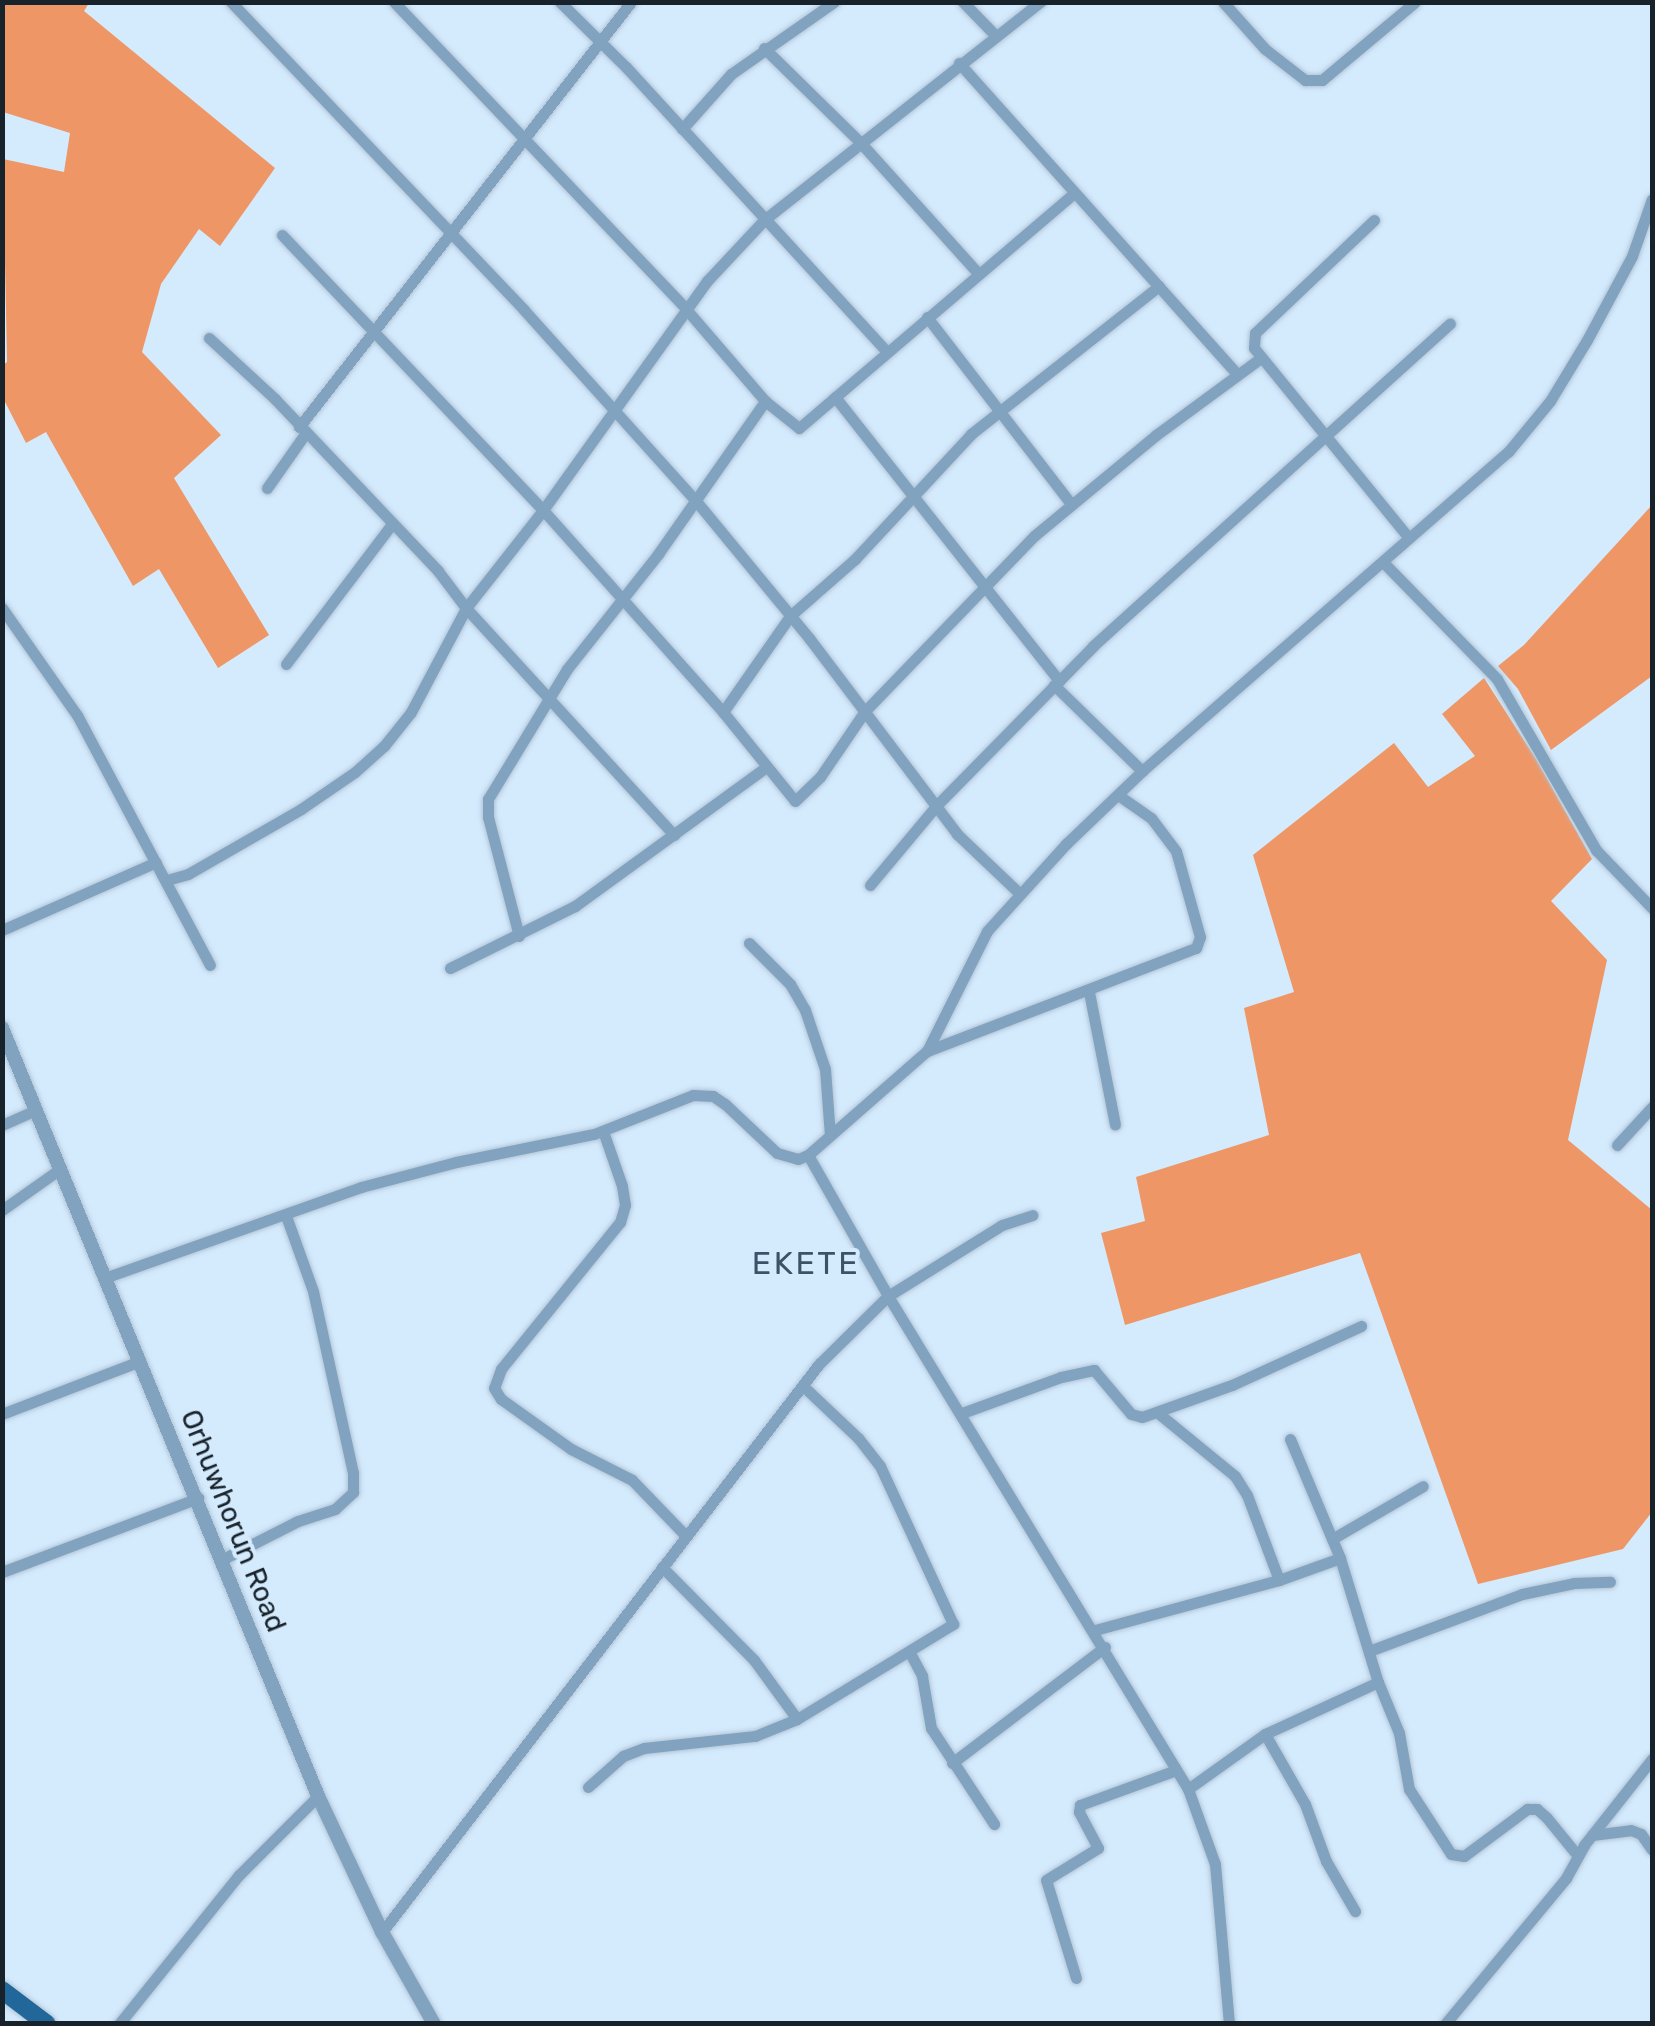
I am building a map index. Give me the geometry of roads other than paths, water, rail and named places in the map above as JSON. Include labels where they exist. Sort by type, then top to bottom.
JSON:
[{"type":"main road","points":[[2,1990],[44,2022]]},
{"type":"street","points":[[231,2],[696,501],[936,806],[1019,893]]},
{"type":"street","points":[[394,2],[686,309],[765,400],[799,428],[1074,193]]},
{"type":"street","points":[[560,2],[886,350]]},
{"type":"street","points":[[268,488],[373,328],[527,139],[631,2]]},
{"type":"street","points":[[682,129],[731,74],[834,2]]},
{"type":"street","points":[[963,2],[996,36]]},
{"type":"street","points":[[167,880],[188,874],[355,772],[411,712],[466,608],[544,510],[686,309],[764,220],[859,141],[1040,2]]},
{"type":"street","points":[[1223,2],[1264,49],[1305,80],[1322,80],[1415,2]]},
{"type":"street","points":[[764,48],[859,141],[978,273]]},
{"type":"street","points":[[960,63],[1237,374]]},
{"type":"street","points":[[927,1050],[987,931],[1019,893],[1142,771],[1508,452],[1550,401],[1632,256],[1652,199]]},
{"type":"street","points":[[1374,220],[1255,333],[1254,348],[1409,538]]},
{"type":"street","points":[[282,235],[544,510],[724,712],[795,802],[802,798],[864,711],[1071,504],[1261,358]]},
{"type":"street","points":[[724,712],[790,616],[855,559],[997,410],[1159,286]]},
{"type":"street","points":[[927,316],[1071,504]]},
{"type":"street","points":[[870,885],[936,806],[1057,683],[1450,323]]},
{"type":"street","points":[[209,338],[438,571],[466,608],[674,835]]},
{"type":"street","points":[[835,396],[1057,683],[1142,771]]},
{"type":"street","points":[[519,936],[486,806],[549,700],[696,501],[765,400]]},
{"type":"street","points":[[286,664],[391,525]]},
{"type":"street","points":[[1383,562],[1497,678],[1596,850],[1652,908]]},
{"type":"street","points":[[2,608],[77,716],[210,965]]},
{"type":"street","points":[[450,968],[576,906],[766,767]]},
{"type":"street","points":[[107,1277],[414,1172],[603,1131],[693,1095],[713,1096],[777,1153],[798,1159],[808,1155],[927,1050],[1190,952],[1200,937],[1186,877],[1167,835],[1120,796]]},
{"type":"street","points":[[2,930],[156,862]]},
{"type":"street","points":[[749,943],[790,984],[804,1010],[825,1069],[830,1134]]},
{"type":"street","points":[[1089,992],[1114,1124]]},
{"type":"street","name":"Orhuwhorun Road","points":[[2,1028],[318,1796],[382,1932],[434,2024]]},
{"type":"street","points":[[1617,1144],[1652,1107]]},
{"type":"street","points":[[2,1125],[36,1110]]},
{"type":"street","points":[[603,1131],[622,1186],[625,1205],[620,1222],[501,1369],[494,1388],[500,1399],[571,1450],[632,1480],[686,1536]]},
{"type":"street","points":[[808,1155],[888,1296],[1095,1630],[1188,1789],[1215,1864],[1229,2024]]},
{"type":"street","points":[[2,1210],[60,1169]]},
{"type":"street","points":[[382,1932],[802,1386],[854,1327],[888,1296],[1002,1226],[1032,1215]]},
{"type":"street","points":[[223,1559],[298,1520],[335,1508],[353,1492],[354,1473],[313,1291],[286,1216]]},
{"type":"street","points":[[962,1413],[1061,1377],[1094,1370],[1136,1418],[1232,1385],[1361,1326]]},
{"type":"street","points":[[2,1414],[140,1361]]},
{"type":"street","points":[[588,1787],[623,1756],[644,1748],[755,1736],[797,1719],[948,1630],[953,1619],[880,1466],[858,1438],[802,1386]]},
{"type":"street","points":[[1158,1413],[1235,1476],[1279,1580]]},
{"type":"street","points":[[1290,1439],[1340,1558],[1378,1682],[1400,1733],[1410,1789],[1451,1854],[1464,1856],[1527,1809],[1537,1810],[1547,1818],[1578,1856]]},
{"type":"street","points":[[1332,1540],[1424,1486]]},
{"type":"street","points":[[2,1572],[198,1498]]},
{"type":"street","points":[[1095,1630],[1279,1580],[1340,1558]]},
{"type":"street","points":[[662,1568],[754,1660],[797,1719]]},
{"type":"street","points":[[1369,1651],[1522,1594],[1610,1582]]},
{"type":"street","points":[[952,1763],[1105,1648]]},
{"type":"street","points":[[910,1653],[922,1676],[931,1728],[994,1824]]},
{"type":"street","points":[[1188,1789],[1264,1734],[1378,1682]]},
{"type":"street","points":[[1264,1734],[1306,1804],[1326,1862],[1355,1911]]},
{"type":"street","points":[[1445,2024],[1566,1878],[1592,1835],[1652,1759]]},
{"type":"street","points":[[1076,1978],[1046,1880],[1098,1848],[1079,1812],[1080,1805],[1176,1770]]},
{"type":"street","points":[[119,2024],[239,1875],[318,1796]]},
{"type":"street","points":[[1592,1835],[1631,1830],[1641,1834],[1652,1850]]},
{"type":"district","name":"EKETE","points":[[806,1263]]}]
